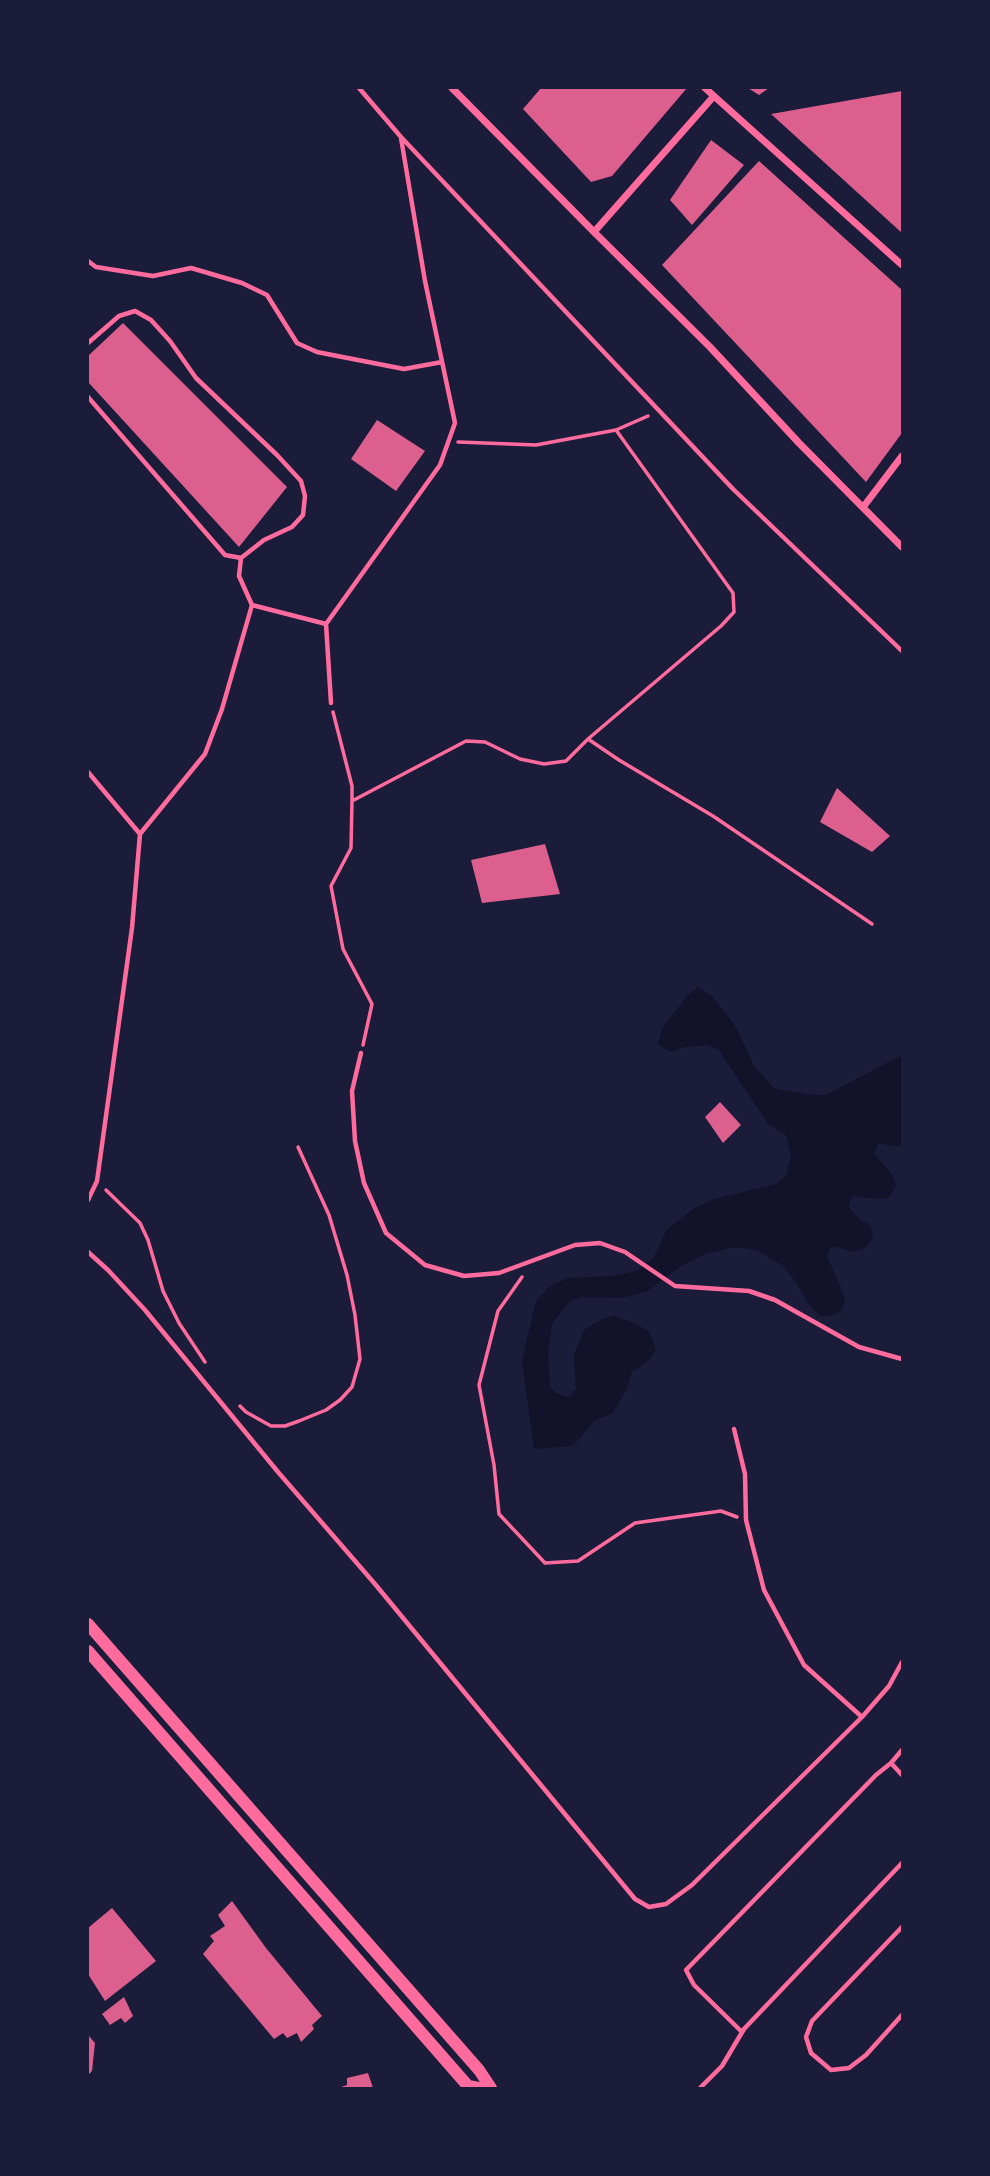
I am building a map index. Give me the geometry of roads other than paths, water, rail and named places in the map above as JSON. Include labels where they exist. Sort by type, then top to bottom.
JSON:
[{"type":"main road","points":[[88,1624],[479,2070],[491,2088]]},
{"type":"main road","points":[[89,1654],[468,2086],[479,2088]]},
{"type":"main road","points":[[330,1928],[344,1915]]},
{"type":"street","points":[[453,88],[710,347],[799,443],[902,547]]},
{"type":"street","points":[[705,88],[902,265]]},
{"type":"street","points":[[594,232],[714,96]]},
{"type":"street","points":[[863,506],[902,456]]},
{"type":"lane","points":[[359,88],[401,137],[733,489],[902,651]]},
{"type":"lane","points":[[331,703],[326,624],[440,465],[455,423],[425,281],[401,137]]},
{"type":"lane","points":[[88,261],[96,267],[153,276],[191,268],[242,283],[267,295],[297,343],[317,352],[404,369],[442,362]]},
{"type":"lane","points":[[88,344],[119,316],[135,311],[151,320],[170,341],[196,378],[277,454],[301,481],[305,496],[303,515],[292,527],[264,540],[241,558],[239,576],[252,605],[222,709],[205,754],[140,834],[132,928],[97,1181],[88,1200]]},
{"type":"lane","points":[[88,397],[225,555],[241,558]]},
{"type":"lane","points":[[252,605],[326,624]]},
{"type":"lane","points":[[88,772],[140,834]]},
{"type":"lane","points":[[361,1053],[352,1091],[355,1141],[364,1183],[386,1233],[425,1265],[464,1276],[499,1273],[575,1245],[600,1243],[636,1258],[668,1282],[686,1288],[749,1291],[775,1300],[859,1347],[902,1359]]},
{"type":"lane","points":[[88,1252],[153,1320],[635,1899],[649,1907],[666,1904],[692,1885],[862,1717],[888,1686],[902,1662]]},
{"type":"lane","points":[[734,1429],[745,1474],[746,1520],[764,1590],[804,1665],[862,1717]]},
{"type":"lane","points":[[742,2032],[694,1985],[686,1970],[902,1749]]},
{"type":"lane","points":[[891,1763],[902,1775]]},
{"type":"lane","points":[[701,2088],[722,2066],[742,2032],[902,1863]]},
{"type":"lane","points":[[902,1927],[812,2021],[806,2037],[811,2053],[831,2070],[849,2068],[866,2055],[902,2015]]}]
